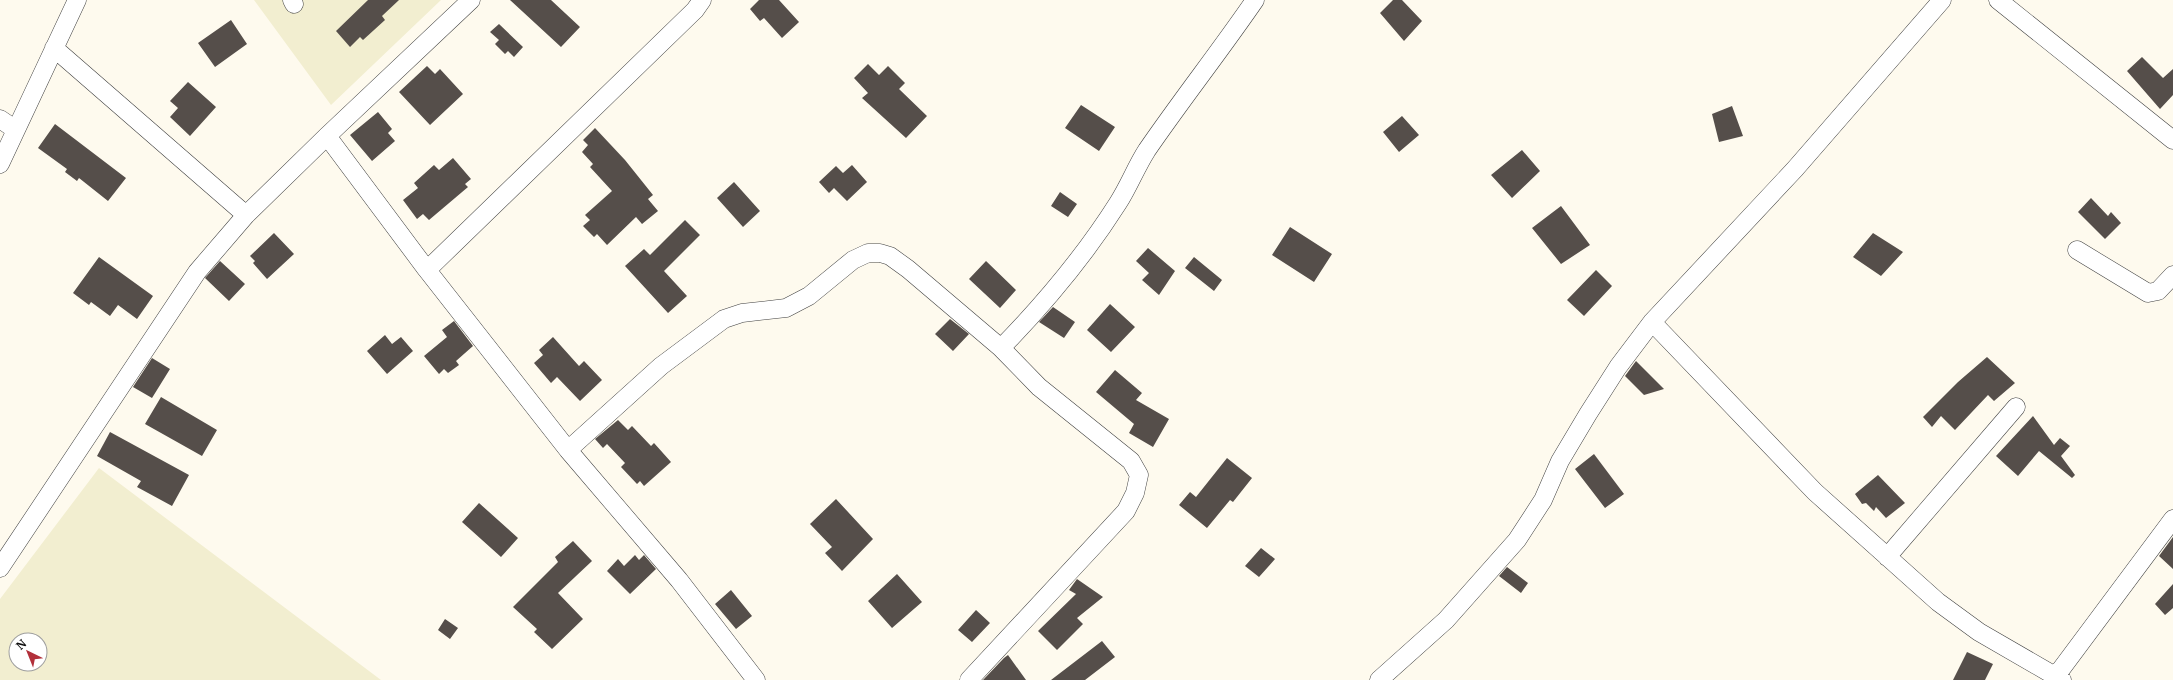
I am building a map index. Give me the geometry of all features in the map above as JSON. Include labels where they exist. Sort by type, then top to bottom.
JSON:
[{"type":"street","points":[[0,164],[77,0]]},
{"type":"street","points":[[0,568],[197,272],[246,215],[471,0]]},
{"type":"street","points":[[427,270],[694,10],[702,0]]},
{"type":"street","points":[[1001,348],[1029,319],[1058,285],[1118,203],[1140,161],[1178,104],[1255,0]]},
{"type":"street","points":[[1379,680],[1446,620],[1517,540],[1543,500],[1560,461],[1588,414],[1618,367],[1652,322],[1795,169],[1942,0]]},
{"type":"street","points":[[1998,0],[2173,140]]},
{"type":"street","points":[[54,48],[246,215]]},
{"type":"street","points":[[0,119],[16,130]]},
{"type":"street","points":[[327,136],[427,270],[568,450],[679,580],[756,680]]},
{"type":"street","points":[[2077,250],[2148,293],[2158,291],[2173,275]]},
{"type":"street","points":[[568,450],[661,366],[724,319],[742,313],[786,308],[809,296],[854,260],[868,253],[880,252],[896,260],[1001,348],[1039,387],[1131,461],[1139,475],[1135,493],[1126,511],[969,680]]},
{"type":"street","points":[[1652,322],[1815,492],[1938,602],[1979,632],[2059,678],[2173,520]]},
{"type":"street","points":[[1887,557],[2016,407]]},
{"type":"shaded area","points":[[254,0],[441,0],[331,105]]},
{"type":"shaded area","points":[[99,468],[381,680],[0,680],[0,599]]},
{"type":"building","points":[[368,0],[399,0],[382,16],[385,20],[363,40],[360,37],[350,47],[336,31]]},
{"type":"building","points":[[510,0],[551,0],[580,27],[561,47]]},
{"type":"building","points":[[759,0],[779,0],[799,22],[782,38],[764,18],[760,21],[750,9]]},
{"type":"building","points":[[1393,0],[1402,0],[1422,21],[1404,41],[1380,13]]},
{"type":"building","points":[[231,20],[247,44],[215,67],[198,43]]},
{"type":"building","points":[[499,24],[523,47],[514,57],[508,51],[505,54],[495,44],[499,40],[490,32]]},
{"type":"building","points":[[2142,57],[2163,78],[2173,69],[2173,95],[2160,109],[2127,71]]},
{"type":"building","points":[[868,64],[879,75],[888,66],[905,83],[899,89],[927,116],[906,138],[862,98],[868,93],[854,78]]},
{"type":"building","points":[[427,66],[435,74],[440,69],[463,94],[430,125],[399,92]]},
{"type":"building","points":[[188,82],[216,107],[190,136],[170,117],[178,108],[170,101]]},
{"type":"building","points":[[1081,105],[1115,127],[1099,151],[1065,128]]},
{"type":"building","points":[[1732,106],[1743,136],[1719,142],[1712,114]]},
{"type":"building","points":[[378,112],[392,129],[388,133],[395,141],[372,161],[350,135]]},
{"type":"building","points":[[1402,116],[1419,135],[1399,152],[1383,132]]},
{"type":"building","points":[[55,124],[126,178],[108,201],[79,178],[77,181],[65,172],[67,169],[38,148]]},
{"type":"building","points":[[595,128],[625,160],[653,195],[648,199],[658,211],[642,224],[636,217],[607,245],[597,234],[594,237],[583,226],[590,220],[585,215],[612,191],[590,167],[593,164],[582,152],[588,145],[583,140]]},
{"type":"building","points":[[1522,150],[1540,171],[1512,198],[1491,175]]},
{"type":"building","points":[[453,158],[471,179],[465,184],[468,187],[429,220],[423,214],[417,219],[403,200],[418,188],[414,183],[434,165],[439,170]]},
{"type":"building","points":[[852,165],[867,182],[847,201],[834,188],[829,193],[819,182],[836,166],[843,173]]},
{"type":"building","points":[[734,182],[760,211],[743,227],[717,198]]},
{"type":"building","points":[[1060,192],[1077,204],[1068,217],[1051,206]]},
{"type":"building","points":[[2091,198],[2108,216],[2111,212],[2121,223],[2105,239],[2078,212]]},
{"type":"building","points":[[1561,206],[1590,245],[1561,264],[1532,228]]},
{"type":"building","points":[[685,220],[700,235],[664,271],[687,296],[668,313],[625,266],[644,249],[650,255]]},
{"type":"building","points":[[1290,227],[1332,254],[1314,282],[1272,255]]},
{"type":"building","points":[[274,233],[294,254],[267,279],[253,263],[255,261],[250,256]]},
{"type":"building","points":[[1873,233],[1903,252],[1881,276],[1853,257]]},
{"type":"building","points":[[1148,248],[1175,271],[1159,295],[1142,280],[1149,273],[1136,261]]},
{"type":"building","points":[[99,257],[153,296],[137,319],[118,305],[110,316],[91,302],[89,305],[73,293]]},
{"type":"building","points":[[1194,257],[1222,280],[1214,291],[1185,268]]},
{"type":"building","points":[[220,261],[245,284],[229,301],[205,278]]},
{"type":"building","points":[[986,261],[1016,290],[1000,308],[969,279]]},
{"type":"building","points":[[1596,270],[1612,286],[1584,316],[1567,300]]},
{"type":"building","points":[[1110,304],[1135,327],[1111,352],[1087,330]]},
{"type":"building","points":[[1053,307],[1075,322],[1064,338],[1039,322]]},
{"type":"building","points":[[950,319],[969,334],[953,351],[935,334]]},
{"type":"building","points":[[454,321],[473,346],[456,361],[459,365],[448,373],[444,369],[439,374],[424,356],[447,337],[442,330]]},
{"type":"building","points":[[385,335],[392,344],[401,337],[413,351],[387,374],[367,351]]},
{"type":"building","points":[[553,337],[579,366],[584,361],[602,380],[580,401],[557,377],[551,383],[534,363],[543,355],[539,350]]},
{"type":"building","points":[[1987,357],[2015,383],[1994,401],[1988,395],[1955,430],[1941,416],[1932,427],[1923,417],[1958,382]]},
{"type":"building","points":[[152,358],[170,369],[152,398],[133,387]]},
{"type":"building","points":[[1636,361],[1664,389],[1644,395],[1625,376]]},
{"type":"building","points":[[1115,370],[1142,393],[1136,400],[1169,419],[1153,447],[1129,433],[1134,424],[1096,392]]},
{"type":"building","points":[[161,397],[217,430],[202,456],[145,424]]},
{"type":"building","points":[[2033,416],[2054,445],[2060,438],[2070,446],[2061,456],[2075,475],[2072,478],[2039,451],[2018,476],[1996,456]]},
{"type":"building","points":[[618,420],[628,430],[632,426],[651,446],[654,443],[671,462],[644,486],[640,481],[637,484],[621,467],[625,463],[607,444],[603,448],[595,439]]},
{"type":"building","points":[[110,432],[189,475],[172,506],[137,487],[141,481],[97,456]]},
{"type":"building","points":[[1594,454],[1624,494],[1605,508],[1575,469]]},
{"type":"building","points":[[1227,458],[1252,478],[1233,502],[1230,500],[1207,528],[1179,505],[1190,492],[1196,497]]},
{"type":"building","points":[[1878,475],[1905,503],[1886,518],[1876,507],[1874,511],[1866,503],[1862,504],[1855,494]]},
{"type":"building","points":[[836,499],[873,539],[842,571],[825,553],[832,547],[810,524]]},
{"type":"building","points":[[479,503],[518,538],[501,557],[462,522]]},
{"type":"building","points":[[2173,537],[2173,569],[2159,556]]},
{"type":"building","points":[[573,541],[592,561],[558,593],[583,619],[552,649],[534,632],[537,629],[513,607],[558,562],[555,557]]},
{"type":"building","points":[[1261,548],[1275,559],[1259,577],[1245,566]]},
{"type":"building","points":[[635,555],[639,560],[644,555],[656,569],[630,594],[607,571],[618,559],[624,566]]},
{"type":"building","points":[[1507,567],[1528,583],[1521,593],[1499,576]]},
{"type":"building","points":[[897,574],[922,602],[892,628],[868,601]]},
{"type":"building","points":[[1077,579],[1103,597],[1077,618],[1083,624],[1057,650],[1038,631],[1076,594],[1069,590]]},
{"type":"building","points":[[2173,584],[2173,608],[2165,615],[2155,604]]},
{"type":"building","points":[[731,590],[752,616],[736,629],[715,604]]},
{"type":"building","points":[[976,610],[990,623],[972,642],[958,630]]},
{"type":"building","points":[[445,619],[458,628],[450,639],[438,630]]},
{"type":"building","points":[[1102,641],[1115,657],[1085,680],[1051,680]]},
{"type":"building","points":[[1967,652],[1993,664],[1985,680],[1953,680]]},
{"type":"building","points":[[1008,655],[1026,680],[983,680],[1004,658]]}]
